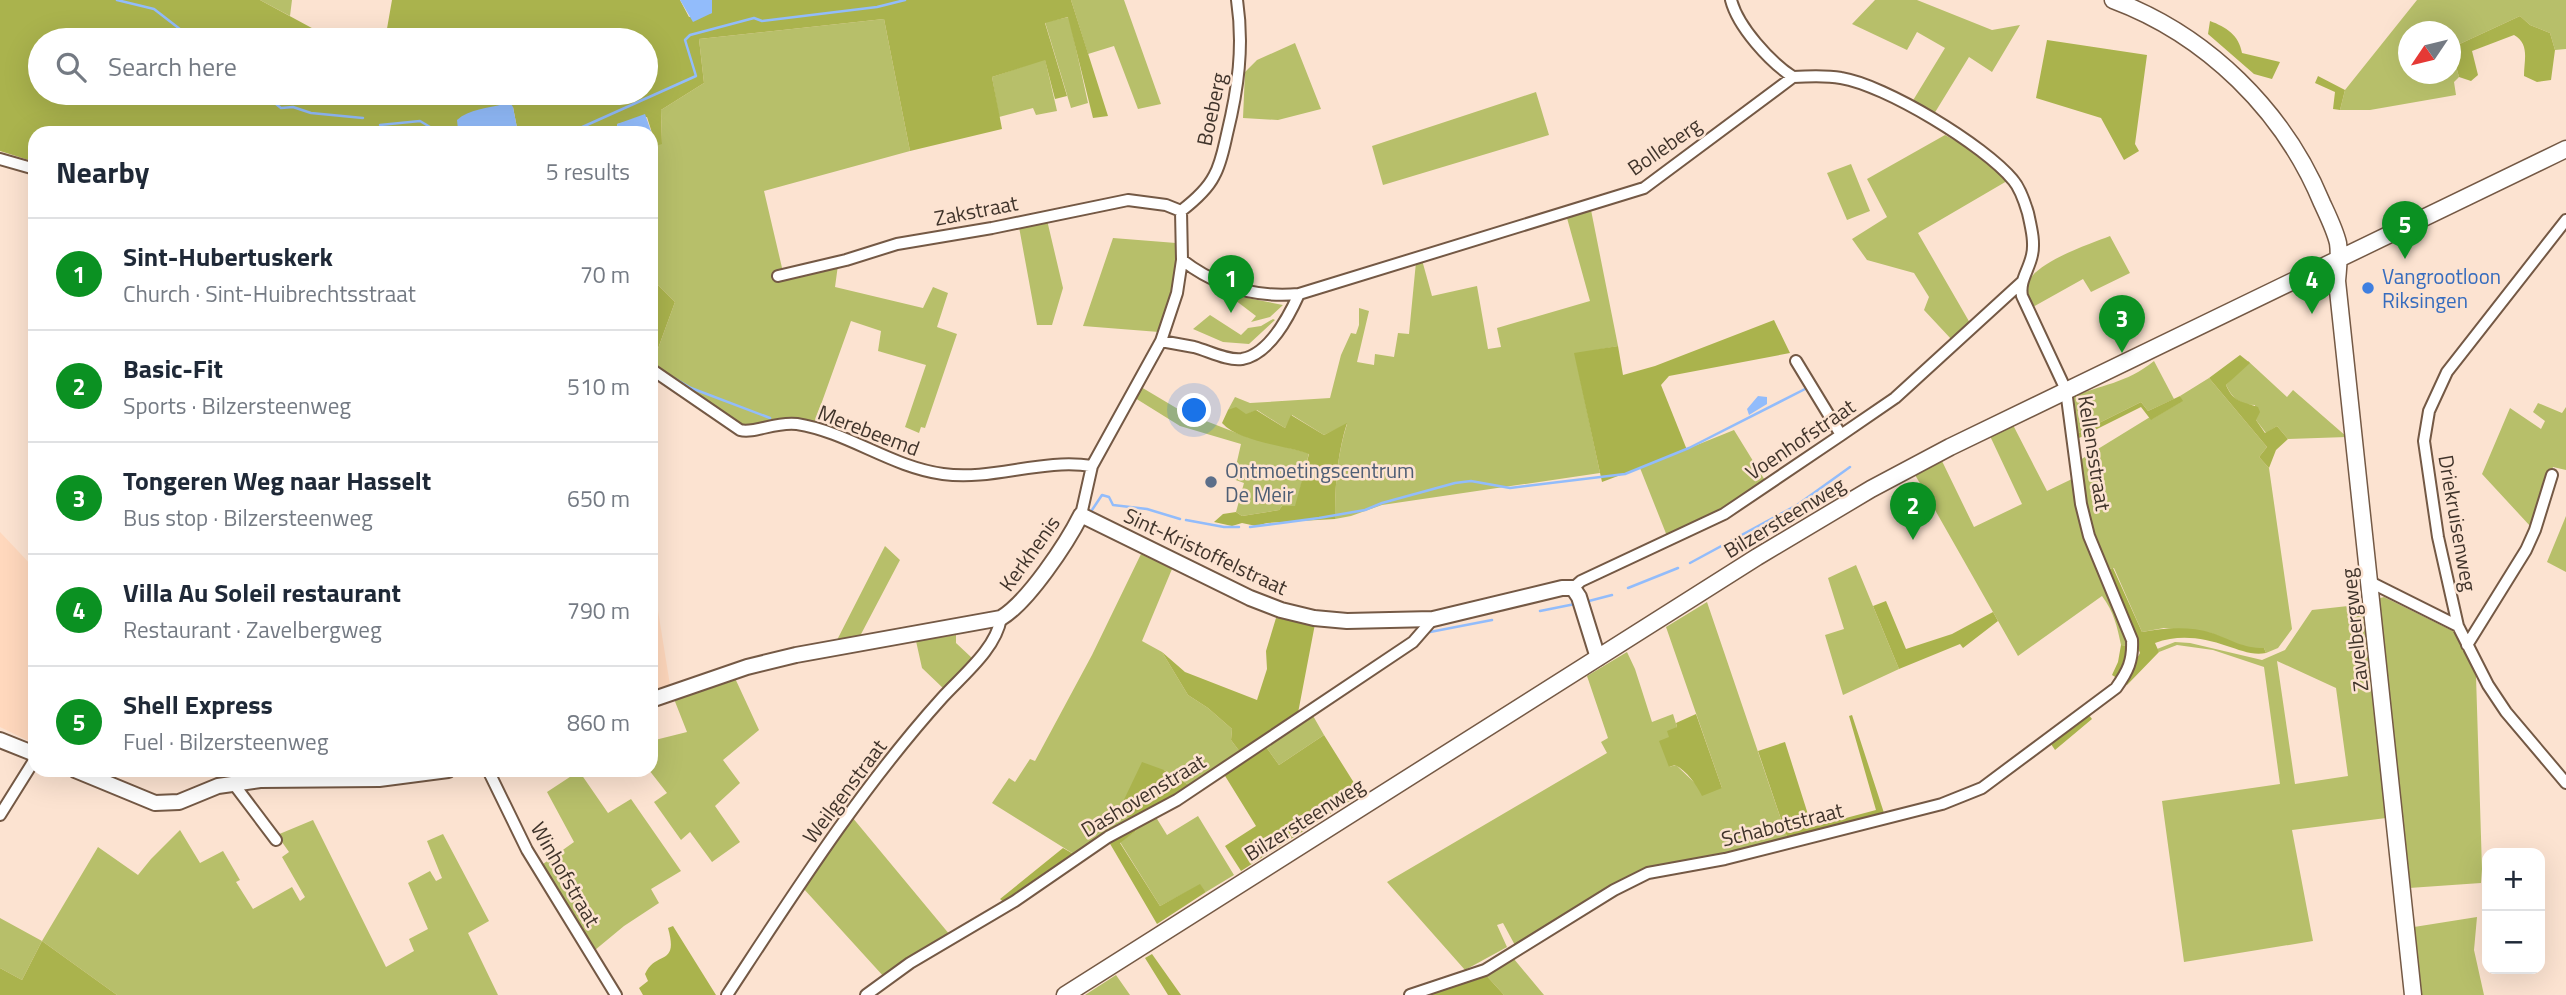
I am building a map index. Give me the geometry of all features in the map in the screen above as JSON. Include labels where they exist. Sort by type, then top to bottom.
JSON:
[{"type":"main road","name":"Zavelbergweg","points":[[2113,0],[2159,20],[2186,37],[2223,65],[2264,107],[2290,143],[2316,187],[2335,233],[2339,260],[2337,281],[2413,995]]},
{"type":"main road","name":"Bilzersteenweg","points":[[1065,995],[1811,524],[1871,489],[2066,390],[2566,149]]},
{"type":"street","name":"Boeberg","points":[[1181,211],[1200,195],[1216,174],[1225,143],[1240,67],[1241,30],[1237,0]]},
{"type":"street","points":[[1731,0],[1741,23],[1779,68],[1793,77],[1840,77],[1887,95],[1977,146],[1997,163],[2015,182],[2027,211],[2033,253],[2022,282]]},
{"type":"street","name":"Bolleberg","points":[[1182,260],[1195,271],[1233,288],[1277,296],[1299,294],[1644,188],[1793,77]]},
{"type":"street","points":[[0,159],[28,167]]},
{"type":"street","name":"Zakstraat","points":[[778,276],[846,260],[897,244],[1128,200],[1166,205],[1181,211]]},
{"type":"street","name":"Kerkhenis","points":[[658,698],[713,678],[796,655],[1001,618],[1024,598],[1081,515],[1092,466],[1161,341],[1177,293],[1182,260],[1181,211]]},
{"type":"street","name":"Driekruisenweg","points":[[2566,220],[2447,372],[2427,418],[2424,442],[2438,537],[2458,626],[2505,712],[2566,783]]},
{"type":"street","name":"Kellensstraat","points":[[2022,282],[2022,296],[2066,390],[2086,525],[2132,640],[2132,651]]},
{"type":"street","name":"Voenhofstraat","points":[[1573,588],[1724,514],[1841,435],[1895,398],[2022,282]]},
{"type":"street","points":[[1161,341],[1233,358],[1249,357],[1262,349],[1272,338],[1299,294]]},
{"type":"street","points":[[1797,361],[1841,435]]},
{"type":"street","name":"Merebeemd","points":[[658,374],[740,430],[747,432],[779,423],[821,429],[889,459],[927,472],[967,476],[1043,465],[1074,463],[1092,466]]},
{"type":"street","name":"Driekruisenweg","points":[[2467,645],[2526,550],[2552,475]]},
{"type":"street","name":"Sint-Kristoffelstraat","points":[[1081,515],[1216,583],[1281,610],[1314,618],[1347,621],[1433,619],[1562,588],[1573,588]]},
{"type":"street","name":"Driekruisenweg","points":[[2370,582],[2458,626]]},
{"type":"street","points":[[1573,588],[1579,597],[1598,658]]},
{"type":"street","name":"Weilgenstraat","points":[[727,995],[849,814],[930,712],[990,645],[999,629],[1001,618]]},
{"type":"street","name":"Dashovenstraat","points":[[866,995],[910,963],[1015,901],[1108,837],[1188,793],[1413,642],[1433,619]]},
{"type":"street","name":"Schabotstraat","points":[[1410,995],[1485,970],[1614,890],[1648,873],[1725,859],[1929,807],[1982,788],[2116,688],[2128,672],[2132,651]]},
{"type":"street","points":[[0,740],[28,753]]},
{"type":"street","points":[[0,815],[28,768]]},
{"type":"street","points":[[92,777],[155,803],[179,802],[233,783],[320,777]]},
{"type":"street","name":"Winhofstraat","points":[[491,777],[527,850],[616,995]]},
{"type":"street","points":[[233,783],[276,840]]},
{"type":"shaded area","points":[[0,532],[28,562],[28,741],[0,727]]},
{"type":"shaded area","points":[[658,611],[670,685],[658,689]]},
{"type":"green space","points":[[0,0],[260,0],[312,28],[28,28],[28,105],[658,105],[658,28],[387,28],[392,0],[680,0],[689,17],[712,13],[712,0],[1071,0],[1108,116],[1093,118],[1068,17],[1045,23],[1067,96],[1055,99],[1045,60],[992,77],[1002,129],[910,151],[884,19],[699,39],[704,83],[661,110],[662,144],[658,145],[658,126],[650,126],[647,117],[617,126],[517,126],[513,107],[468,126],[28,126],[28,160],[0,151]]},
{"type":"green space","points":[[260,0],[292,0],[290,16]]},
{"type":"green space","points":[[1071,0],[1124,0],[1161,104],[1138,109],[1114,46],[1088,54]]},
{"type":"green space","points":[[1875,0],[1917,0],[1992,30],[2020,25],[1992,72],[1969,57],[1934,114],[1912,102],[1945,48],[1917,32],[1907,50],[1852,24]]},
{"type":"green space","points":[[2417,0],[2566,0],[2566,49],[2555,50],[2550,33],[2530,25],[2520,16],[2461,43],[2461,21],[2400,21]]},
{"type":"green space","points":[[2520,16],[2530,25],[2550,33],[2555,50],[2551,80],[2537,82],[2524,76],[2524,48],[2514,35],[2472,51],[2478,75],[2471,81],[2461,78],[2461,43]]},
{"type":"green space","points":[[1069,17],[1088,103],[1071,108],[1045,22]]},
{"type":"green space","points":[[884,19],[910,151],[764,191],[783,272],[838,265],[835,287],[923,308],[933,287],[948,293],[937,327],[957,334],[925,428],[921,427],[919,433],[905,427],[926,365],[878,351],[881,331],[851,321],[814,424],[780,419],[742,426],[658,369],[658,349],[675,302],[658,285],[658,144],[662,143],[661,110],[704,83],[699,39]]},
{"type":"green space","points":[[2210,21],[2231,32],[2242,53],[2280,62],[2272,79],[2254,74],[2208,34]]},
{"type":"green space","points":[[2398,24],[2398,84],[2454,84],[2456,95],[2370,110],[2340,110],[2345,90]]},
{"type":"green space","points":[[2047,40],[2147,55],[2135,144],[2139,151],[2124,160],[2101,118],[2036,98]]},
{"type":"green space","points":[[1295,43],[1321,109],[1278,120],[1243,118],[1245,72],[1257,60]]},
{"type":"green space","points":[[1045,59],[1057,111],[1036,115],[1033,108],[999,117],[992,77]]},
{"type":"green space","points":[[2318,76],[2345,90],[2340,110],[2333,109],[2335,92],[2315,83]]},
{"type":"green space","points":[[1536,92],[1549,135],[1383,185],[1372,146]]},
{"type":"green space","points":[[1945,135],[1976,152],[2007,181],[1918,233],[1970,323],[1952,340],[1924,310],[1929,297],[1914,273],[1867,260],[1852,239],[1887,217],[1867,179]]},
{"type":"green space","points":[[1851,164],[1870,211],[1847,220],[1827,173]]},
{"type":"green space","points":[[1591,210],[1618,346],[1575,354],[1600,473],[1382,505],[1335,519],[1337,471],[1347,424],[1324,435],[1292,415],[1285,428],[1257,410],[1245,415],[1228,410],[1235,397],[1250,403],[1330,398],[1341,355],[1351,333],[1356,334],[1359,325],[1359,308],[1369,311],[1357,362],[1374,365],[1375,354],[1394,357],[1398,333],[1409,334],[1416,262],[1422,260],[1432,296],[1477,286],[1488,349],[1501,347],[1497,328],[1590,301],[1567,218]]},
{"type":"green space","points":[[1047,220],[1063,288],[1052,325],[1037,325],[1019,227]]},
{"type":"green space","points":[[2110,236],[2130,273],[2091,292],[2083,279],[2031,308],[2027,286],[2039,270],[2062,255]]},
{"type":"green space","points":[[1113,238],[1176,243],[1172,288],[1159,332],[1083,326]]},
{"type":"green space","points":[[658,285],[675,302],[658,349]]},
{"type":"green space","points":[[1227,294],[1283,305],[1270,317],[1251,322],[1256,316]]},
{"type":"green space","points":[[1210,315],[1241,335],[1248,328],[1275,320],[1249,344],[1223,342],[1193,329]]},
{"type":"green space","points":[[1774,320],[1790,353],[1669,376],[1661,385],[1687,450],[1602,482],[1574,353],[1618,346],[1623,375],[1655,366]]},
{"type":"green space","points":[[2240,355],[2250,363],[2226,385],[2229,391],[2239,400],[2258,407],[2260,412],[2256,420],[2265,433],[2277,426],[2288,439],[2276,450],[2269,468],[2259,457],[2267,447],[2209,378]]},
{"type":"green space","points":[[2154,361],[2174,399],[2148,411],[2141,402],[2075,435],[2071,398],[2133,375]]},
{"type":"green space","points":[[2248,361],[2287,397],[2293,390],[2347,437],[2288,439],[2277,426],[2266,433],[2256,420],[2255,405],[2237,400],[2226,385]]},
{"type":"green space","points":[[2209,378],[2267,447],[2259,457],[2269,468],[2292,629],[2278,648],[2266,653],[2264,648],[2246,648],[2211,633],[2164,628],[2142,632],[2114,568],[2109,569],[2086,514],[2080,460],[2150,417],[2152,419],[2182,401],[2180,396]]},
{"type":"green space","points":[[1141,387],[1183,412],[1247,437],[1309,453],[1296,506],[1282,506],[1279,510],[1242,516],[1236,512],[1244,483],[1233,479],[1241,444],[1180,426],[1135,398]]},
{"type":"green space","points":[[2180,396],[2183,401],[2151,420],[2141,407],[2075,440],[2075,435],[2141,402],[2148,411]]},
{"type":"green space","points":[[2538,403],[2562,413],[2566,407],[2566,470],[2553,467],[2531,527],[2482,474],[2510,408],[2541,429],[2545,421],[2533,412]]},
{"type":"green space","points":[[1236,407],[1246,414],[1256,410],[1285,428],[1291,415],[1324,435],[1347,423],[1337,471],[1335,519],[1256,526],[1242,523],[1232,526],[1214,522],[1223,514],[1236,512],[1242,516],[1279,510],[1282,506],[1295,506],[1309,454],[1239,435],[1222,423],[1228,410]]},
{"type":"green space","points":[[2013,425],[2047,491],[2072,479],[2129,646],[2121,645],[2114,619],[2102,596],[2018,656],[1914,473],[1941,459],[1974,527],[2022,504],[1990,436]]},
{"type":"green space","points":[[1734,430],[1766,482],[1734,503],[1667,536],[1640,468]]},
{"type":"green space","points":[[2566,516],[2566,572],[2547,562]]},
{"type":"green space","points":[[885,546],[900,560],[859,638],[836,642]]},
{"type":"green space","points":[[1141,554],[1172,569],[1142,641],[1162,652],[1188,695],[1232,729],[1231,740],[1240,752],[1189,785],[1164,770],[1132,821],[1077,856],[992,803],[1009,778],[1015,782],[1030,759],[1035,761],[1092,655]]},
{"type":"green space","points":[[1856,565],[1899,669],[1843,695],[1825,635],[1844,629],[1828,578]]},
{"type":"green space","points":[[2113,568],[2142,632],[2195,629],[2243,645],[2264,648],[2266,653],[2251,653],[2200,639],[2164,640],[2155,643],[2159,652],[2127,685],[2124,682],[2140,653],[2109,569]]},
{"type":"green space","points":[[2384,597],[2457,633],[2476,676],[2481,883],[2409,888],[2380,598]]},
{"type":"green space","points":[[1886,601],[1906,649],[1952,634],[1993,612],[1998,621],[1963,648],[1960,644],[1899,669],[1873,606]]},
{"type":"green space","points":[[1707,602],[1788,840],[1660,868],[1517,949],[1503,923],[1497,925],[1507,947],[1465,970],[1387,882],[1607,753],[1601,742],[1608,738],[1587,676],[1627,652],[1652,722],[1673,714],[1677,727],[1669,737],[1669,767],[1676,765],[1697,785],[1722,788],[1666,627]]},
{"type":"green space","points":[[2366,604],[2386,818],[2292,830],[2313,941],[2184,962],[2162,801],[2280,784],[2264,667],[2213,650],[2177,645],[2159,652],[2157,649],[2175,642],[2190,643],[2262,660],[2285,650],[2312,610]],"holes":[[[2277,661],[2336,688],[2348,776],[2295,784]]]},
{"type":"green space","points":[[1276,618],[1315,624],[1298,713],[1240,752],[1231,740],[1232,729],[1188,695],[1162,652],[1185,672],[1257,700],[1267,669],[1266,651]]},
{"type":"green space","points":[[956,635],[956,643],[972,658],[944,689],[922,668],[916,641]]},
{"type":"green space","points":[[2121,645],[2129,646],[2127,663],[2120,680],[2112,675]]},
{"type":"green space","points":[[734,676],[759,730],[723,760],[740,783],[715,806],[740,842],[712,862],[690,832],[681,840],[654,802],[667,793],[654,777],[658,777],[658,739],[687,732],[674,699]]},
{"type":"green space","points":[[1312,714],[1324,735],[1279,765],[1264,744]]},
{"type":"green space","points":[[1696,714],[1722,788],[1702,796],[1694,782],[1683,771],[1675,765],[1669,767],[1659,741],[1669,737],[1667,731],[1677,727],[1676,723]]},
{"type":"green space","points":[[1852,715],[1885,816],[1788,840],[1758,751],[1785,742],[1812,827],[1876,810],[1849,716]]},
{"type":"green space","points":[[2089,715],[2092,719],[2055,750],[2051,744]]},
{"type":"green space","points":[[1324,735],[1361,794],[1241,871],[1225,846],[1256,826],[1222,771],[1264,744],[1279,765]]},
{"type":"green space","points":[[1142,762],[1164,770],[1189,785],[1132,821],[1120,808]]},
{"type":"green space","points":[[570,777],[583,777],[608,813],[631,799],[681,871],[651,889],[659,903],[624,926],[595,950],[543,864],[574,842],[547,792]]},
{"type":"green space","points":[[1154,814],[1167,835],[1198,816],[1234,875],[1206,892],[1200,885],[1160,906],[1120,842],[1136,831],[1134,826]]},
{"type":"green space","points":[[852,817],[950,935],[885,978],[803,888]]},
{"type":"green space","points":[[313,820],[386,967],[414,951],[409,939],[428,929],[408,883],[430,871],[436,881],[442,878],[427,841],[443,834],[489,921],[468,933],[498,995],[117,995],[42,941],[98,847],[138,875],[180,830],[200,863],[223,851],[240,880],[236,882],[253,909],[292,887],[300,901],[305,897],[282,857],[289,852],[277,835]]},
{"type":"green space","points":[[1134,826],[1136,831],[1120,843],[1160,906],[1200,884],[1206,892],[1157,924],[1109,842]]},
{"type":"green space","points":[[1063,848],[1077,856],[1006,904],[1000,899]]},
{"type":"green space","points":[[2477,917],[2474,950],[2484,995],[2420,995],[2414,927]]},
{"type":"green space","points":[[0,918],[42,941],[22,980],[0,968]]},
{"type":"green space","points":[[673,926],[716,995],[643,995],[639,988],[648,981],[645,974],[655,962],[665,957],[671,948],[668,928]]},
{"type":"green space","points":[[42,941],[117,995],[0,995],[0,968],[22,980]]},
{"type":"green space","points":[[1152,954],[1181,995],[1168,995],[1145,958]]},
{"type":"green space","points":[[1514,959],[1544,995],[1504,995],[1485,974]]},
{"type":"green space","points":[[1485,974],[1504,995],[1420,995]]},
{"type":"green space","points":[[1116,975],[1130,995],[1085,995]]},
{"type":"water","points":[[680,0],[712,0],[712,13],[693,22]]},
{"type":"water","points":[[512,105],[517,126],[458,126],[457,120],[462,116],[479,109]]},
{"type":"water","points":[[645,114],[649,126],[617,126]]},
{"type":"water","points":[[1758,396],[1767,397],[1767,404],[1749,415],[1747,409]]},
{"type":"waterway","points":[[117,0],[154,9],[179,28]]},
{"type":"waterway","points":[[658,93],[696,76],[685,40],[690,35],[754,18],[762,21],[877,7],[905,0]]},
{"type":"waterway","points":[[277,105],[311,113],[363,118]]},
{"type":"waterway","points":[[585,126],[631,105]]},
{"type":"waterway","points":[[380,125],[420,121],[428,126]]},
{"type":"waterway","points":[[667,374],[691,388],[770,418]]},
{"type":"waterway","points":[[1250,527],[1365,510],[1455,483],[1471,481],[1510,488],[1625,474],[1689,448],[1809,387]]},
{"type":"waterway","points":[[1690,563],[1797,505],[1850,467]]},
{"type":"waterway","points":[[1092,510],[1102,495],[1109,497],[1113,505],[1147,509],[1180,519]]},
{"type":"waterway","points":[[1186,520],[1239,527]]},
{"type":"waterway","points":[[1628,588],[1678,568]]},
{"type":"waterway","points":[[1585,602],[1612,595]]},
{"type":"waterway","points":[[1540,611],[1575,604]]},
{"type":"waterway","points":[[1430,632],[1492,620]]},
{"type":"place","name":"Shell Express","points":[[2405,259]]},
{"type":"place","name":"Vangrootloon Riksingen","points":[[2368,288]]},
{"type":"place","name":"Sint-Hubertuskerk","points":[[1231,313]]},
{"type":"place","name":"Villa Au Soleil restaurant","points":[[2312,314]]},
{"type":"place","name":"Tongeren Weg naar Hasselt","points":[[2122,353]]},
{"type":"place","name":"Ontmoetingscentrum De Meir","points":[[1211,482]]},
{"type":"place","name":"Basic-Fit","points":[[1913,540]]}]
